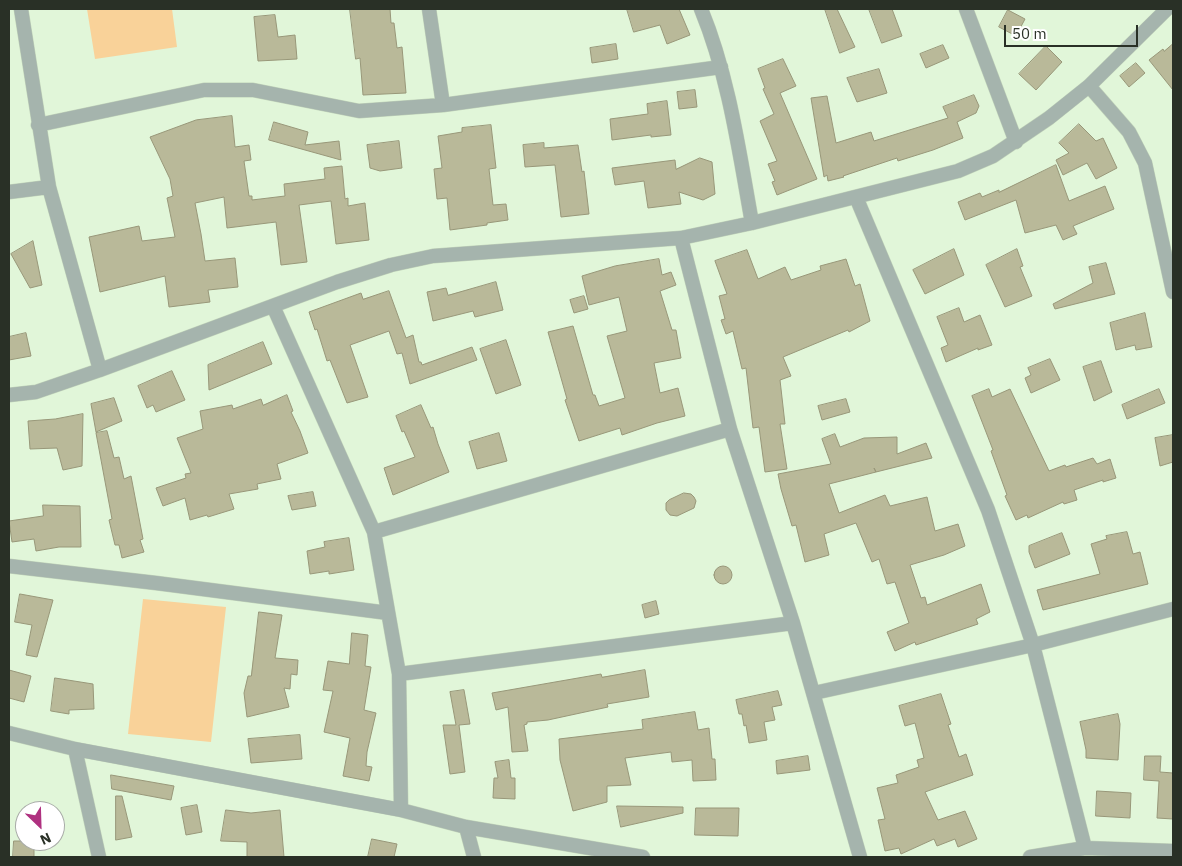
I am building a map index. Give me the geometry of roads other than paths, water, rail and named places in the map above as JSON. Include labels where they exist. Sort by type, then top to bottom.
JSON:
[{"type":"street","points":[[21,9],[49,187],[100,370]]},
{"type":"street","points":[[429,9],[443,105]]},
{"type":"street","points":[[701,9],[711,33],[731,108],[752,223]]},
{"type":"street","points":[[966,9],[1016,142]]},
{"type":"street","points":[[9,395],[36,392],[391,264],[433,256],[681,238],[752,223],[958,171],[993,156],[1049,118],[1089,86],[1167,9]]},
{"type":"street","points":[[38,125],[204,90],[253,90],[359,111],[443,105],[721,67]]},
{"type":"street","points":[[1089,86],[1129,132],[1145,163],[1173,292]]},
{"type":"street","points":[[9,192],[49,187]]},
{"type":"street","points":[[856,197],[984,502],[1033,645],[1085,848]]},
{"type":"street","points":[[681,238],[730,430],[793,623],[860,857]]},
{"type":"street","points":[[273,306],[374,532],[399,674],[401,810]]},
{"type":"street","points":[[374,532],[730,430]]},
{"type":"street","points":[[9,566],[156,582],[388,613]]},
{"type":"street","points":[[814,693],[1033,645],[1173,609]]},
{"type":"street","points":[[399,674],[793,623]]},
{"type":"street","points":[[9,733],[75,749],[401,810],[466,827],[643,857]]},
{"type":"street","points":[[75,749],[99,857]]},
{"type":"street","points":[[466,827],[474,857]]},
{"type":"street","points":[[1030,857],[1085,848],[1173,851]]}]
